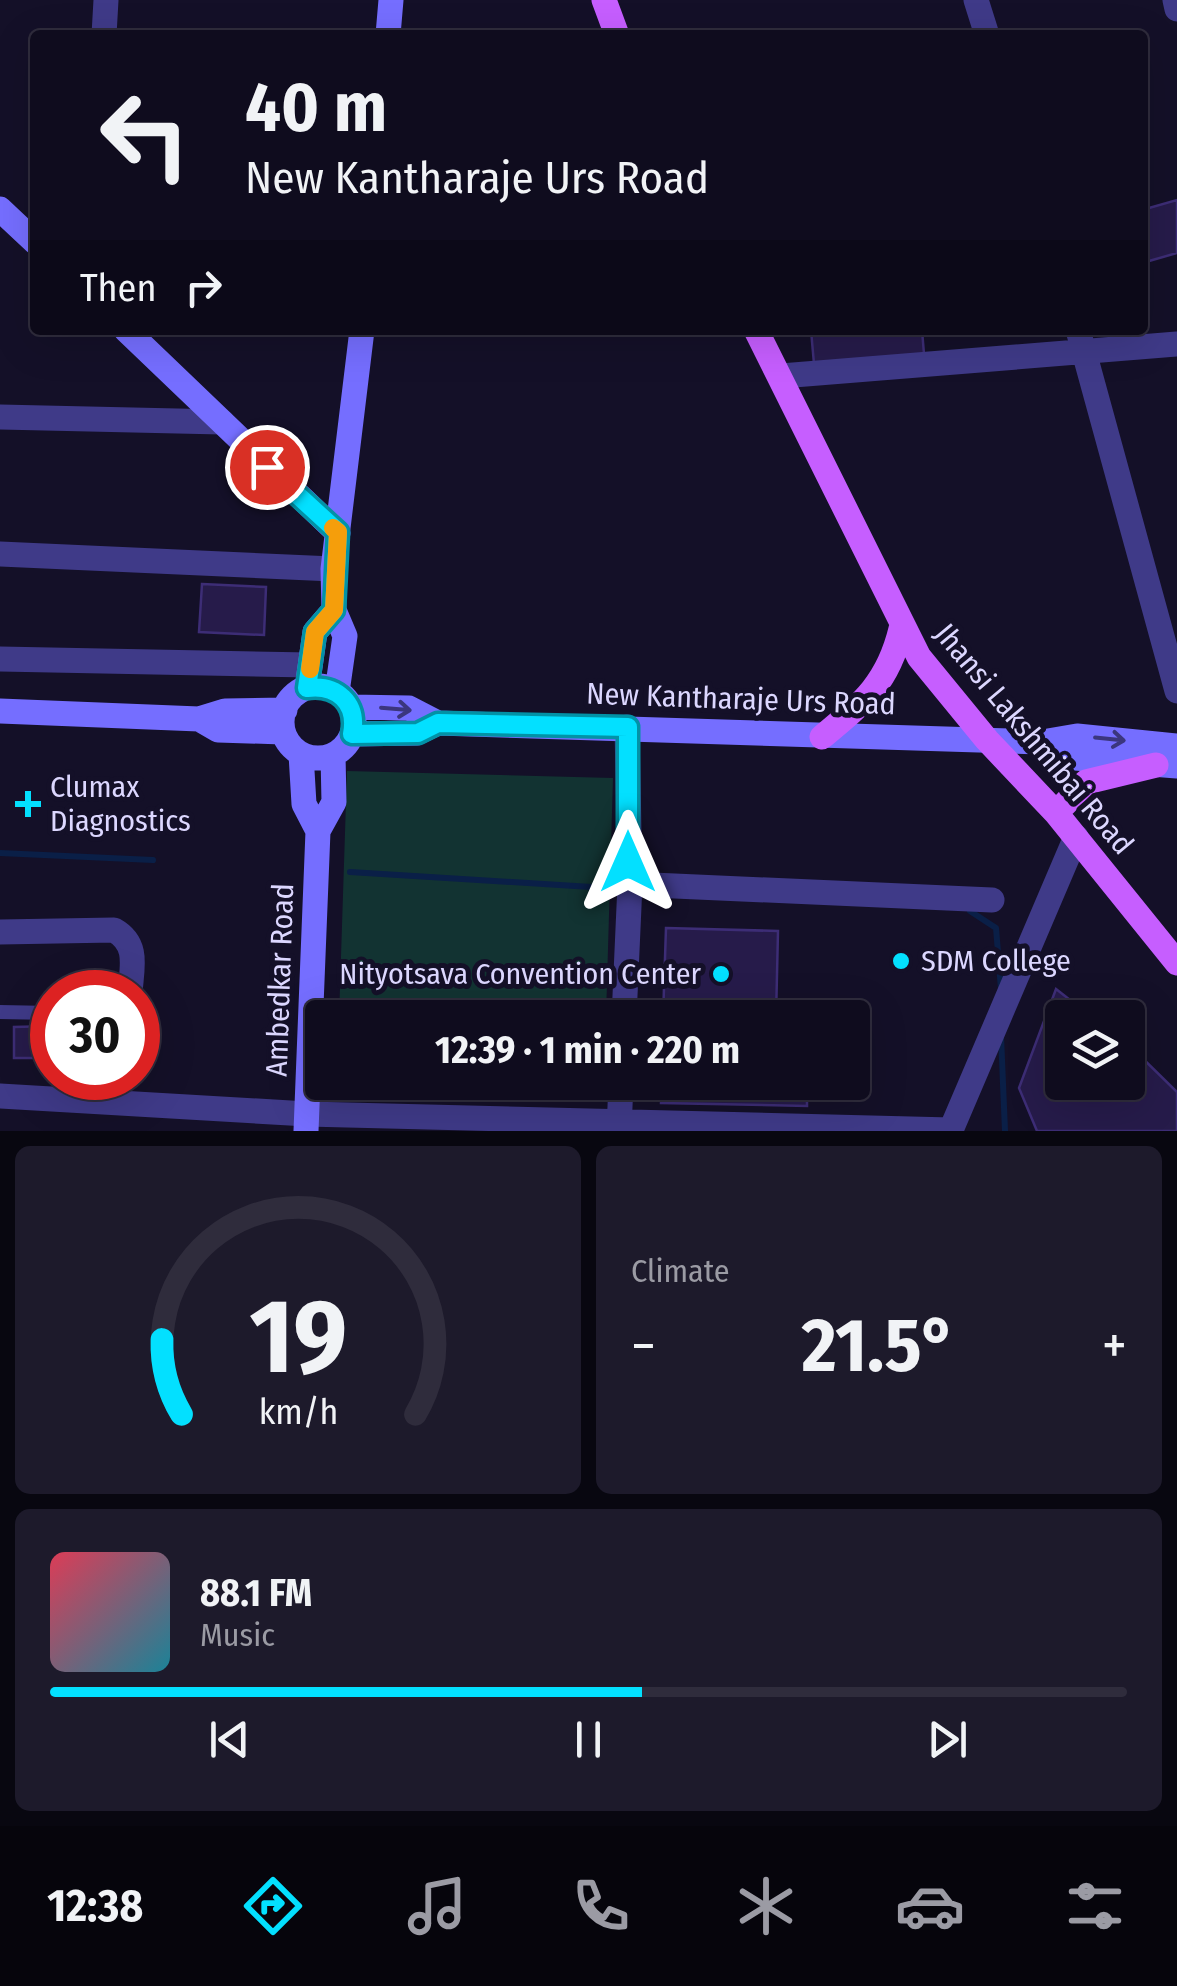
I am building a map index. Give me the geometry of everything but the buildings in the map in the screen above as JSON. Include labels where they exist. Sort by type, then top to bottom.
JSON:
[{"type":"main road","points":[[604,0],[615,30]]},
{"type":"main road","name":"Jhansi Lakshmibai Road","points":[[759,335],[900,629],[987,740],[1056,813],[1177,963]]},
{"type":"main road","points":[[822,737],[867,700],[893,662],[900,629]]},
{"type":"main road","points":[[1056,813],[1086,782],[1167,766]]},
{"type":"street","points":[[104,30],[106,0]]},
{"type":"street","points":[[388,30],[391,0]]},
{"type":"street","points":[[976,0],[985,30]]},
{"type":"street","points":[[1175,0],[1177,9]]},
{"type":"street","points":[[0,209],[30,237]]},
{"type":"street","points":[[131,335],[338,532]]},
{"type":"street","points":[[284,721],[301,754],[316,758],[332,755],[352,734],[344,699],[345,636],[334,610],[333,569],[361,335]]},
{"type":"street","points":[[1081,340],[1177,691]]},
{"type":"street","points":[[780,376],[1081,340],[1177,344]]},
{"type":"street","points":[[0,416],[222,422]]},
{"type":"street","points":[[0,554],[333,569]]},
{"type":"street","points":[[284,721],[309,677],[315,632],[334,610]]},
{"type":"street","points":[[0,659],[309,677],[344,699]]},
{"type":"street","name":"New Kantharaje Urs Road","points":[[344,699],[409,708],[438,723],[1042,742]]},
{"type":"street","points":[[0,710],[198,719],[218,730],[284,721]]},
{"type":"street","name":"New Kantharaje Urs Road","points":[[352,734],[418,733],[438,723]]},
{"type":"street","points":[[625,1000],[628,727]]},
{"type":"street","points":[[1042,742],[1077,736],[1177,746]]},
{"type":"street","points":[[1042,742],[1075,758],[1167,766]]},
{"type":"street","name":"Ambedkar Road","points":[[301,754],[304,804],[318,831]]},
{"type":"street","name":"Ambedkar Road","points":[[306,1122],[318,831],[334,802],[332,755]]},
{"type":"street","points":[[0,1096],[306,1122],[951,1130],[1076,837]]},
{"type":"street","points":[[629,872],[992,900]]},
{"type":"street","points":[[0,932],[114,930],[124,936],[134,956],[132,970]]},
{"type":"street","points":[[619,1125],[620,1100]]},
{"type":"lane","points":[[0,1012],[30,1013]]},
{"type":"green space","points":[[347,771],[613,778],[606,1000],[340,1000]]},
{"type":"waterway","points":[[0,853],[153,860]]},
{"type":"waterway","points":[[350,872],[623,889]]},
{"type":"waterway","points":[[970,911],[996,928],[1001,989]]},
{"type":"waterway","points":[[1001,1036],[1005,1131]]},
{"type":"slow traffic","points":[[310,669],[315,632],[334,610],[333,569],[338,532],[333,528]]},
{"type":"place","name":"Clumax Diagnostics","points":[[28,804]]},
{"type":"place","name":"SDM College","points":[[901,961]]},
{"type":"place","name":"Nityotsava Convention Center","points":[[721,974]]},
{"type":"route","points":[[267,467],[338,532],[333,569],[334,610],[315,632],[307,688],[328,688],[342,696],[354,716],[352,734],[418,733],[438,723],[628,727],[628,862]]}]
